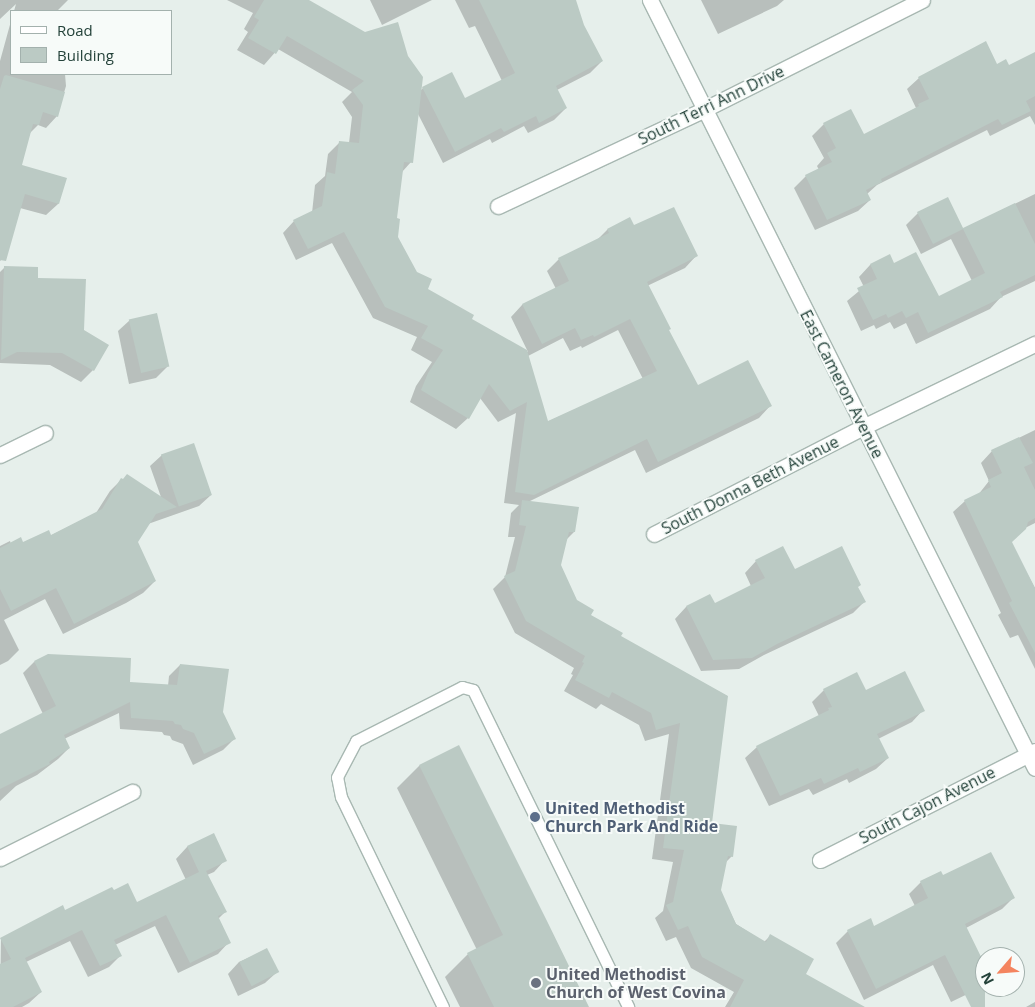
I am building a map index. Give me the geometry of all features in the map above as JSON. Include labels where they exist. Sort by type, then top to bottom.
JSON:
[{"type":"street","name":"East Cameron Avenue","points":[[650,0],[863,427],[1033,758]]},
{"type":"street","name":"South Terri Ann Drive","points":[[498,206],[705,108],[922,0]]},
{"type":"street","name":"South Donna Beth Avenue","points":[[654,534],[863,427],[1035,344]]},
{"type":"street","points":[[0,455],[45,433]]},
{"type":"street","name":"South Cajon Avenue","points":[[820,860],[1033,758]]},
{"type":"street","points":[[0,858],[132,792]]},
{"type":"lane","points":[[443,1007],[340,798],[337,777],[356,741],[462,687],[473,690],[628,1007]]},
{"type":"building","points":[[264,0],[309,0],[365,32],[398,22],[408,56],[423,77],[413,163],[404,162],[397,218],[400,219],[398,237],[417,272],[432,279],[428,289],[474,315],[472,319],[527,350],[548,421],[657,371],[630,319],[594,337],[593,335],[581,340],[575,328],[542,344],[522,304],[569,281],[558,258],[609,233],[607,229],[630,217],[634,225],[674,207],[698,256],[647,282],[671,329],[669,330],[698,385],[748,360],[772,406],[658,462],[647,439],[534,495],[515,492],[527,402],[510,411],[489,384],[469,419],[421,390],[428,373],[443,350],[421,338],[428,326],[385,307],[344,232],[308,249],[293,220],[322,206],[327,172],[335,174],[339,141],[359,143],[363,105],[352,90],[364,81],[287,36],[276,54],[248,38],[259,20],[254,17]]},
{"type":"building","points":[[479,0],[576,0],[584,25],[603,61],[556,86],[567,108],[539,123],[536,116],[504,132],[501,128],[455,152],[422,87],[452,72],[465,98],[515,73]]},
{"type":"building","points":[[986,41],[997,64],[1006,59],[1009,65],[1035,52],[1035,96],[1026,101],[1031,111],[1002,125],[998,119],[881,179],[882,182],[866,190],[871,200],[827,220],[805,175],[832,162],[827,153],[836,148],[823,123],[851,109],[864,134],[929,99],[918,77]]},
{"type":"building","points":[[6,75],[65,92],[58,117],[43,112],[39,125],[33,124],[22,165],[67,178],[59,204],[25,194],[6,261],[0,260],[0,89]]},
{"type":"building","points":[[948,197],[963,228],[1015,203],[1035,244],[1035,275],[1000,292],[1003,297],[928,333],[918,312],[906,318],[902,311],[888,318],[886,314],[873,320],[857,288],[877,279],[870,264],[890,254],[894,263],[916,252],[939,296],[985,273],[963,229],[933,244],[917,212]]},
{"type":"building","points":[[4,266],[38,267],[38,278],[86,279],[84,330],[109,345],[94,371],[62,353],[17,352],[1,360]]},
{"type":"building","points":[[157,313],[169,367],[141,373],[129,320]]},
{"type":"building","points":[[1019,437],[1033,463],[1024,467],[1035,490],[1035,518],[1028,522],[1026,529],[1012,542],[1035,588],[1035,653],[1009,603],[1012,601],[964,500],[991,487],[988,480],[1002,473],[991,450]]},
{"type":"building","points":[[194,443],[212,495],[179,506],[161,454]]},
{"type":"building","points":[[127,474],[177,507],[156,514],[138,542],[156,581],[74,624],[56,588],[11,611],[0,589],[0,548],[21,537],[23,542],[49,530],[51,535],[102,509],[121,478],[123,479]]},
{"type":"building","points":[[522,500],[579,507],[575,532],[569,532],[561,565],[577,600],[594,610],[591,615],[623,633],[621,636],[728,696],[712,823],[737,826],[733,857],[728,856],[721,890],[736,924],[766,942],[770,934],[814,959],[806,974],[865,1007],[730,1007],[744,980],[702,957],[688,926],[678,930],[666,905],[673,902],[684,850],[663,848],[680,723],[656,730],[651,713],[612,692],[609,698],[575,680],[584,663],[582,662],[585,656],[526,621],[504,576],[515,571],[526,526],[519,525]]},
{"type":"building","points":[[783,546],[795,569],[842,546],[861,585],[858,587],[866,602],[777,644],[752,658],[713,660],[686,606],[710,594],[715,603],[765,578],[755,560]]},
{"type":"building","points":[[48,654],[131,658],[130,682],[177,685],[180,664],[229,669],[223,712],[236,739],[204,754],[194,733],[183,729],[181,725],[175,724],[173,721],[131,718],[130,702],[64,735],[70,748],[49,762],[50,764],[0,789],[0,734],[56,706],[34,661]]},
{"type":"building","points":[[905,671],[925,711],[877,734],[889,758],[860,772],[858,768],[824,784],[821,778],[780,796],[756,746],[829,710],[828,708],[832,707],[823,689],[857,672],[866,690]]},
{"type":"building","points":[[459,745],[589,1007],[494,1007],[467,953],[503,935],[419,765]]},
{"type":"building","points":[[214,833],[227,861],[206,871],[227,912],[218,916],[231,943],[190,963],[166,915],[114,940],[122,956],[100,966],[82,930],[25,958],[42,992],[13,1007],[0,1007],[0,964],[11,959],[0,938],[63,905],[65,910],[112,887],[114,890],[128,883],[137,902],[199,872],[187,846]]},
{"type":"building","points":[[991,852],[1015,898],[965,924],[976,947],[975,997],[985,997],[985,1007],[971,1007],[945,955],[876,989],[847,930],[871,918],[874,926],[928,898],[920,881],[941,871],[943,875]]},
{"type":"building","points":[[267,948],[279,972],[252,986],[239,962]]},
{"type":"place","name":"United Methodist Church Park And Ride","points":[[535,817]]},
{"type":"place","name":"United Methodist Church of West Covina","points":[[536,983]]}]
